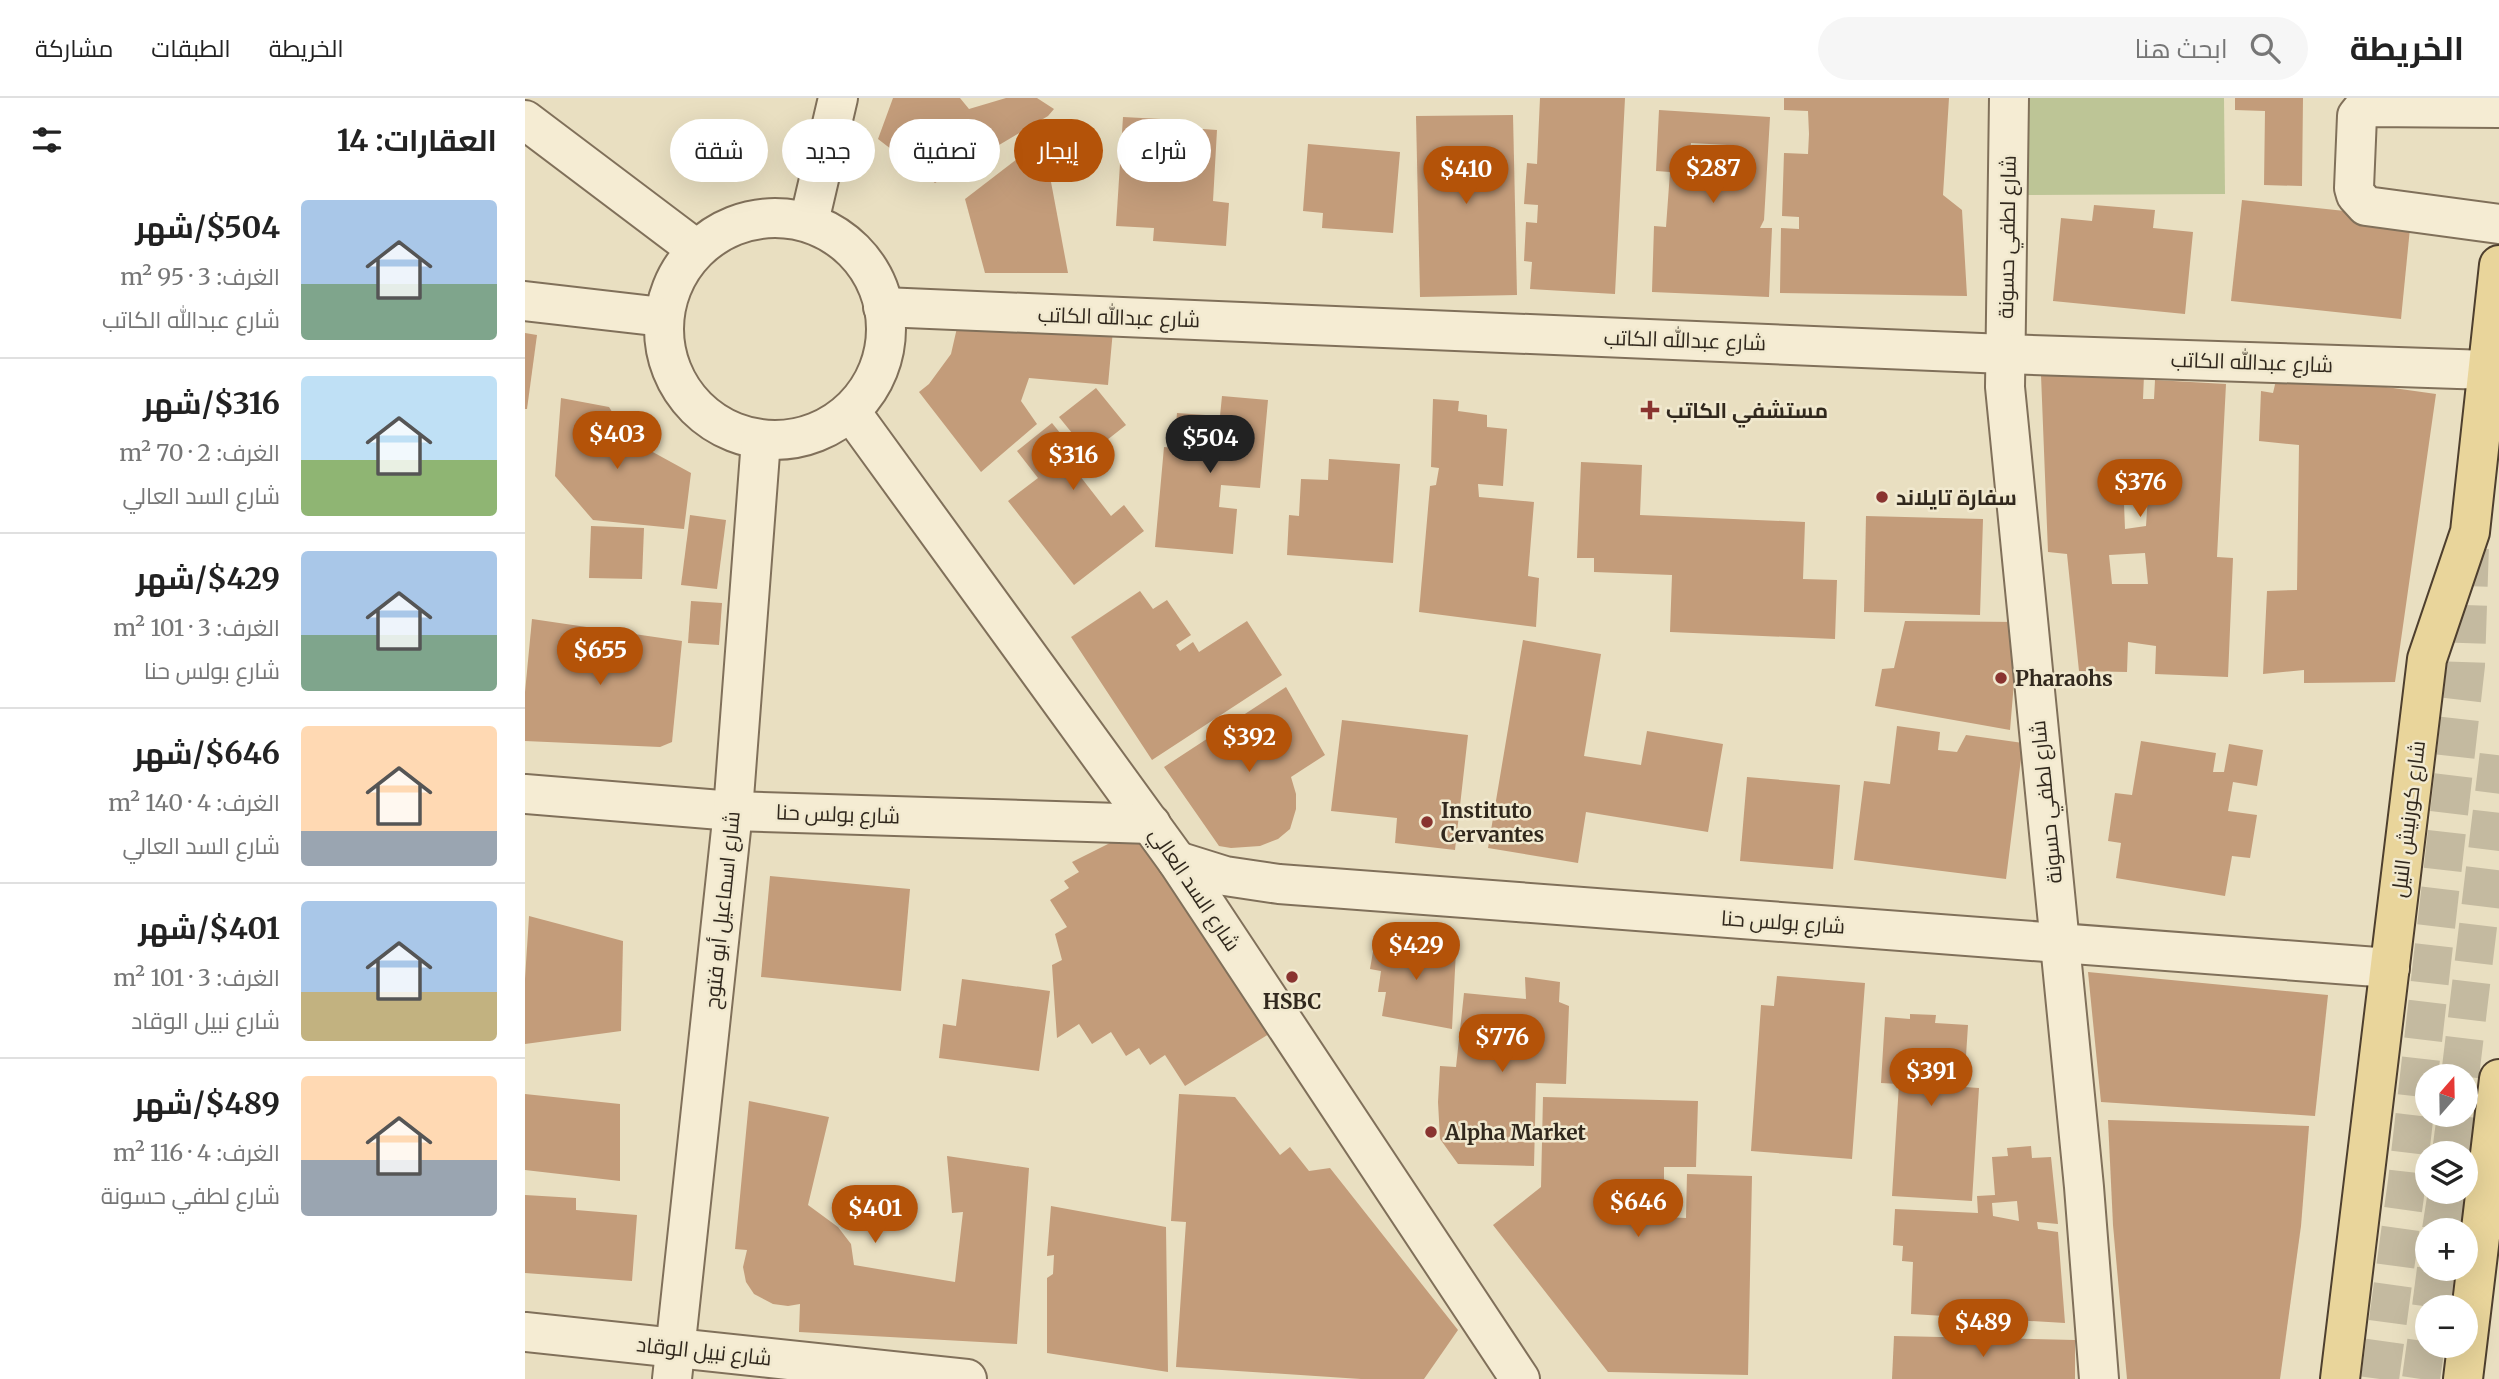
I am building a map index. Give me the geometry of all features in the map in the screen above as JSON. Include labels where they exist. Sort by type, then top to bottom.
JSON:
[{"type":"main road","name":"شارع كورنيش النيل","points":[[2340,1379],[2427,659],[2470,532],[2499,265]]},
{"type":"main road","points":[[2463,1379],[2499,1079]]},
{"type":"street","points":[[809,222],[838,98]]},
{"type":"street","name":"شارع لطفي حسونة","points":[[2009,98],[2006,400],[2084,1186],[2099,1379]]},
{"type":"street","points":[[2499,108],[2364,107],[2357,117],[2354,188],[2356,195],[2366,206],[2499,224]]},
{"type":"street","points":[[525,120],[696,249]]},
{"type":"street","points":[[779,218],[809,222],[841,239],[867,265],[882,297],[887,333],[882,362],[870,389],[851,412],[809,436],[761,440],[727,430],[699,411],[677,384],[665,352],[663,317],[669,292],[680,269],[696,249],[720,231],[749,220],[779,218]]},
{"type":"street","points":[[525,301],[663,317]]},
{"type":"street","name":"شارع عبدالله الكاتب","points":[[883,307],[2005,354],[2488,370]]},
{"type":"street","name":"شارع السد العالي","points":[[851,412],[1177,861],[1520,1379]]},
{"type":"street","name":"شارع اسماعيل أبو فتوح","points":[[673,1363],[733,811],[761,440]]},
{"type":"street","name":"شارع بولس حنا","points":[[525,794],[733,811],[1151,824]]},
{"type":"street","name":"شارع بولس حنا","points":[[1177,861],[1225,876],[1279,884],[2391,968]]},
{"type":"street","name":"شارع نبيل الوقاد","points":[[525,1332],[673,1363],[967,1379]]},
{"type":"green space","points":[[2027,98],[2224,98],[2225,194],[2028,195]]},
{"type":"building","points":[[893,98],[960,98],[969,109],[1006,98],[1037,98],[1054,109],[1043,119],[1014,119],[1014,136],[1000,144],[1000,119],[889,119],[889,147],[878,139]]},
{"type":"building","points":[[1540,98],[1625,98],[1615,294],[1530,289],[1532,262],[1524,261],[1526,222],[1537,223],[1538,205],[1524,204],[1527,163],[1537,164]]},
{"type":"building","points":[[1784,98],[1949,98],[1943,195],[1962,210],[1967,296],[1780,293],[1781,228],[1799,229],[1799,217],[1782,216],[1784,153],[1808,154],[1809,134],[1808,111],[1784,110]]},
{"type":"building","points":[[2235,98],[2303,98],[2302,186],[2264,185],[2265,111],[2235,110]]},
{"type":"building","points":[[1659,110],[1770,117],[1764,220],[1760,228],[1772,228],[1769,297],[1652,292],[1654,226],[1666,227],[1670,172],[1656,171]],"holes":[[[1691,143],[1727,145],[1725,176],[1689,173]]]},
{"type":"building","points":[[1513,115],[1517,295],[1420,297],[1416,116]]},
{"type":"building","points":[[1123,117],[1161,119],[1123,119]]},
{"type":"building","points":[[1211,130],[1217,130],[1213,201],[1229,203],[1226,246],[1153,241],[1154,228],[1116,226],[1119,182],[1211,182]]},
{"type":"building","points":[[1308,144],[1400,152],[1393,233],[1322,228],[1323,213],[1303,211]]},
{"type":"building","points":[[1014,161],[1014,182],[1051,182],[1068,273],[985,273],[965,199],[987,182],[1000,182],[1000,172]]},
{"type":"building","points":[[2242,200],[2411,218],[2401,319],[2231,301]]},
{"type":"building","points":[[2094,205],[2155,210],[2153,228],[2193,232],[2185,314],[2053,301],[2061,218],[2092,221]]},
{"type":"building","points":[[959,319],[1113,330],[1108,385],[1029,378],[1021,401],[1037,424],[981,472],[919,392],[929,384],[951,354]]},
{"type":"building","points":[[525,333],[537,335],[527,409],[525,409]]},
{"type":"building","points":[[2278,372],[2436,394],[2395,682],[2304,683],[2304,670],[2263,674],[2267,591],[2297,590],[2299,445],[2259,441],[2261,391],[2273,393]]},
{"type":"building","points":[[2041,375],[2144,375],[2143,399],[2154,399],[2155,380],[2226,384],[2217,557],[2233,558],[2228,677],[2155,674],[2156,646],[2128,642],[2127,672],[2079,671],[2067,554],[2048,552]],"holes":[[[2123,478],[2149,478],[2146,526],[2125,529]],[[2145,553],[2148,584],[2112,584],[2109,555]]]},
{"type":"building","points":[[1096,388],[1126,425],[1073,467],[1111,516],[1124,505],[1144,531],[1074,585],[1008,501],[1038,478],[1017,451],[1052,423],[1065,439],[1072,433],[1059,417]]},
{"type":"building","points":[[1222,396],[1268,400],[1260,488],[1221,485],[1219,507],[1237,509],[1233,554],[1155,547],[1164,447],[1174,448],[1177,413],[1220,416]]},
{"type":"building","points":[[561,398],[609,407],[623,429],[640,445],[691,473],[684,529],[593,520],[555,476]]},
{"type":"building","points":[[1433,399],[1459,401],[1458,411],[1487,415],[1487,427],[1507,429],[1503,486],[1478,484],[1479,497],[1534,502],[1528,576],[1539,578],[1536,627],[1419,612],[1430,486],[1436,485],[1439,468],[1431,467]]},
{"type":"building","points":[[1329,459],[1400,464],[1393,563],[1287,555],[1289,515],[1299,516],[1301,479],[1328,480]]},
{"type":"building","points":[[1581,462],[1642,465],[1640,515],[1805,522],[1803,579],[1837,580],[1835,639],[1670,632],[1672,575],[1594,572],[1594,558],[1577,558]]},
{"type":"building","points":[[690,515],[726,520],[717,589],[681,585]]},
{"type":"building","points":[[1866,516],[1983,519],[1980,615],[1864,612]]},
{"type":"building","points":[[591,526],[644,528],[642,579],[589,578]]},
{"type":"building","points":[[1140,591],[1153,609],[1167,600],[1191,635],[1176,645],[1180,651],[1193,642],[1199,652],[1247,621],[1282,675],[1152,760],[1071,637]]},
{"type":"building","points":[[691,601],[722,603],[719,645],[688,643]]},
{"type":"building","points":[[532,619],[682,641],[672,742],[660,747],[525,741],[525,692]]},
{"type":"building","points":[[1905,621],[2019,622],[2010,730],[1875,706],[1882,669],[1894,668]]},
{"type":"building","points":[[1523,640],[1601,654],[1584,756],[1641,765],[1647,731],[1723,744],[1708,832],[1586,812],[1578,863],[1488,848]]},
{"type":"building","points":[[1286,687],[1325,755],[1291,777],[1296,794],[1296,809],[1290,829],[1278,839],[1260,846],[1219,846],[1164,767]]},
{"type":"building","points":[[1342,720],[1468,735],[1455,850],[1395,843],[1397,818],[1331,811]]},
{"type":"building","points":[[1897,726],[1940,732],[1938,750],[1957,752],[1966,735],[2023,743],[2006,879],[1854,860],[1864,781],[1890,784]]},
{"type":"building","points":[[2141,741],[2216,753],[2213,772],[2224,772],[2229,744],[2263,750],[2257,786],[2233,782],[2228,811],[2257,815],[2250,858],[2232,856],[2225,896],[2116,878],[2121,843],[2108,841],[2115,793],[2132,795]]},
{"type":"building","points":[[1747,777],[1840,785],[1833,869],[1740,861]]},
{"type":"building","points":[[1134,831],[1269,1034],[1185,1086],[1165,1055],[1150,1065],[1139,1048],[1126,1056],[1111,1032],[1092,1044],[1079,1024],[1057,1038],[1052,965],[1062,960],[1055,934],[1067,927],[1050,900],[1069,888],[1064,881],[1079,872],[1072,862]]},
{"type":"building","points":[[770,876],[910,889],[901,991],[761,977]]},
{"type":"building","points":[[529,916],[623,941],[621,1031],[525,1044]]},
{"type":"building","points":[[1375,940],[1456,950],[1452,1029],[1382,1016],[1386,992],[1378,992],[1381,971],[1370,969]]},
{"type":"building","points":[[2088,972],[2328,995],[2315,1116],[2101,1102]]},
{"type":"building","points":[[1777,976],[1865,983],[1852,1159],[1751,1151],[1761,1005],[1774,1006]]},
{"type":"building","points":[[1525,977],[1560,982],[1559,1002],[1569,1006],[1566,1084],[1536,1083],[1534,1166],[1458,1164],[1440,1139],[1438,1102],[1440,1066],[1456,1067],[1464,993],[1526,999]]},
{"type":"building","points":[[962,979],[1050,991],[1039,1071],[939,1058],[943,1024],[956,1026]]},
{"type":"building","points":[[1910,1014],[1936,1015],[1935,1023],[1968,1025],[1964,1087],[1979,1088],[1972,1201],[1892,1196],[1899,1084],[1881,1083],[1885,1017],[1910,1019]]},
{"type":"building","points":[[525,1094],[620,1104],[620,1181],[525,1170]]},
{"type":"building","points":[[1179,1094],[1235,1097],[1280,1155],[1290,1147],[1309,1171],[1330,1168],[1458,1330],[1424,1379],[1361,1379],[1176,1367],[1186,1222],[1171,1221]]},
{"type":"building","points":[[1543,1097],[1698,1101],[1696,1167],[1664,1167],[1664,1217],[1686,1218],[1687,1174],[1752,1176],[1748,1375],[1608,1372],[1493,1225],[1541,1187]]},
{"type":"building","points":[[749,1101],[829,1117],[808,1205],[838,1227],[851,1244],[854,1265],[955,1282],[963,1212],[952,1213],[947,1156],[1029,1168],[1017,1344],[799,1332],[800,1304],[773,1304],[754,1294],[746,1282],[743,1267],[747,1250],[735,1249]]},
{"type":"building","points":[[2108,1120],[2309,1126],[2301,1226],[2280,1379],[2127,1379],[2113,1225]]},
{"type":"building","points":[[2031,1146],[2032,1158],[2051,1157],[2058,1224],[2037,1222],[2038,1229],[2058,1232],[2065,1323],[1911,1314],[1913,1262],[1902,1261],[1903,1246],[1893,1245],[1895,1209],[1978,1213],[1977,1196],[1995,1195],[1992,1157],[2008,1156],[2007,1148]],"holes":[[[2017,1201],[2019,1221],[1993,1216],[1992,1203]]]},
{"type":"building","points":[[525,1195],[576,1198],[576,1210],[637,1215],[632,1281],[525,1273]]},
{"type":"building","points":[[1051,1206],[1166,1227],[1168,1372],[1047,1353],[1047,1278],[1053,1274],[1054,1255],[1047,1256]]},
{"type":"building","points":[[1894,1336],[2075,1340],[2075,1379],[1892,1379]]},
{"type":"tunnel","points":[[2380,1379],[2407,1181],[2466,665],[2470,545]]},
{"type":"tunnel","points":[[2461,1064],[2499,752]]},
{"type":"tunnel","points":[[2453,1141],[2454,1127]]},
{"type":"tunnel","points":[[2443,1218],[2445,1204]]},
{"type":"tunnel","points":[[2433,1295],[2434,1281]]},
{"type":"tunnel","points":[[2421,1379],[2424,1358]]},
{"type":"place","name":"مستشفي الكاتب","points":[[1650,410]]},
{"type":"place","name":"سفارة تايلاند","points":[[1882,497]]},
{"type":"place","name":"Pharaohs","points":[[2001,678]]},
{"type":"place","name":"Instituto Cervantes","points":[[1427,822]]},
{"type":"place","name":"HSBC","points":[[1292,977]]},
{"type":"place","name":"Alpha Market","points":[[1431,1132]]}]
